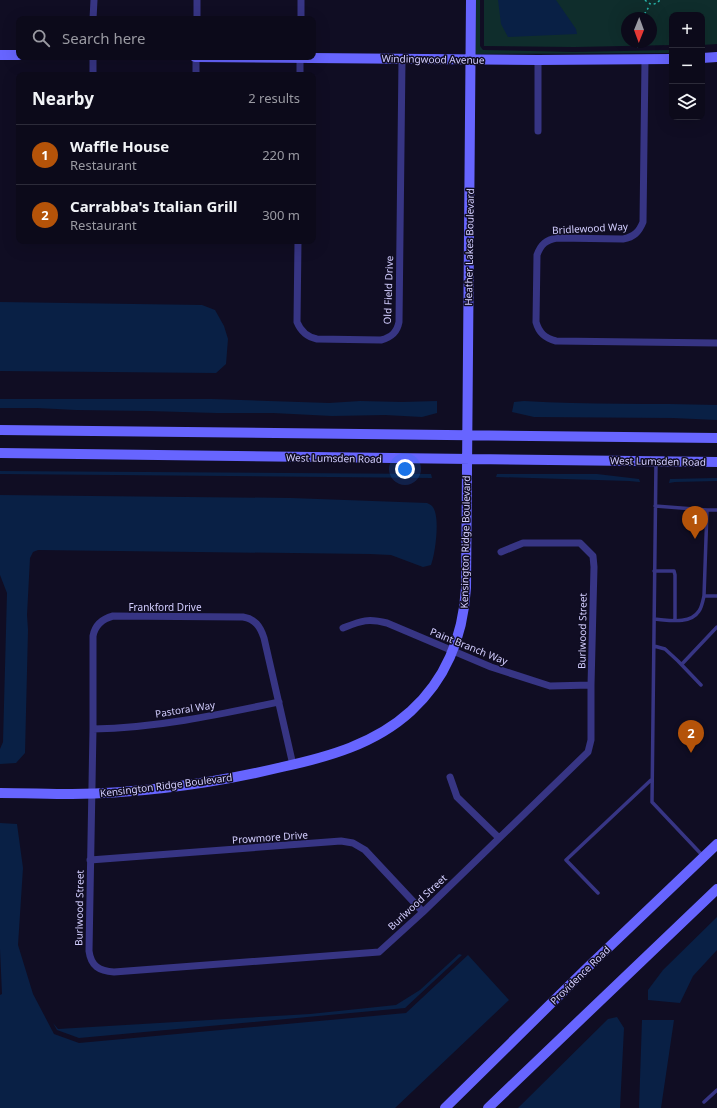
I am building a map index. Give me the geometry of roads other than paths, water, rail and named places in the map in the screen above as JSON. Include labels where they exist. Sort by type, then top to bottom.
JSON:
[{"type":"main road","name":"Heather Lakes Boulevard","points":[[467,435],[471,0]]},
{"type":"main road","points":[[0,55],[16,55]]},
{"type":"main road","name":"Windingwood Avenue","points":[[316,57],[470,60],[669,59]]},
{"type":"main road","points":[[705,58],[717,57]]},
{"type":"main road","points":[[0,430],[717,438]]},
{"type":"main road","name":"Kensington Ridge Boulevard","points":[[0,793],[90,793],[196,783],[230,778],[294,764],[353,747],[376,736],[398,721],[421,702],[432,688],[453,650],[461,629],[466,594],[467,435]]},
{"type":"main road","name":"West Lumsden Road","points":[[0,453],[713,462]]},
{"type":"main road","points":[[713,462],[717,454]]},
{"type":"main road","name":"Providence Road","points":[[445,1108],[586,969],[717,844]]},
{"type":"main road","points":[[488,1108],[717,889]]},
{"type":"street","points":[[93,16],[94,0]]},
{"type":"street","points":[[197,0],[197,16]]},
{"type":"street","points":[[301,0],[301,16]]},
{"type":"street","name":"Old Field Drive","points":[[298,244],[297,322],[304,334],[310,338],[317,339],[381,340],[394,334],[398,328],[399,322],[402,59]]},
{"type":"street","points":[[93,60],[93,72]]},
{"type":"street","points":[[196,60],[196,72]]},
{"type":"street","points":[[300,60],[300,72]]},
{"type":"street","points":[[538,60],[538,132]]},
{"type":"street","name":"Bridlewood Way","points":[[645,60],[643,222],[641,228],[636,234],[623,239],[557,238],[544,242],[537,255],[536,322],[538,329],[543,335],[556,341],[717,343]]},
{"type":"street","name":"Burlwood Street","points":[[90,793],[90,957],[96,968],[107,972],[114,972],[379,952],[423,912],[588,752],[591,740],[593,556],[580,544],[523,543],[501,552]]},
{"type":"street","name":"Frankford Drive","points":[[90,793],[93,729],[94,632],[101,621],[113,616],[243,617],[253,620],[263,634],[294,764]]},
{"type":"street","name":"Paint Branch Way","points":[[343,628],[361,621],[377,621],[387,623],[491,667],[550,686],[591,685]]},
{"type":"street","name":"Pastoral Way","points":[[93,729],[172,722],[279,702]]},
{"type":"street","points":[[450,777],[456,797],[499,838]]},
{"type":"street","name":"Prowmore Drive","points":[[90,860],[341,842],[353,843],[366,850],[423,912]]},
{"type":"lane","points":[[656,461],[651,780],[652,802],[703,856]]},
{"type":"lane","points":[[655,506],[717,510]]},
{"type":"lane","points":[[654,619],[690,619],[700,610],[704,596],[707,510]]},
{"type":"lane","points":[[654,571],[674,571],[675,620]]},
{"type":"lane","points":[[704,596],[717,596]]},
{"type":"lane","points":[[682,664],[717,628]]},
{"type":"lane","points":[[654,646],[665,649],[682,664],[701,685]]},
{"type":"lane","points":[[598,893],[566,860],[651,780]]},
{"type":"lane","points":[[704,1102],[717,1090]]},
{"type":"water","points":[[498,0],[556,0],[576,29],[577,34],[508,37],[501,24]]},
{"type":"water","points":[[0,302],[202,305],[215,310],[224,326],[228,339],[226,364],[216,373],[0,371]]},
{"type":"water","points":[[0,399],[212,399],[329,403],[360,401],[437,401],[437,413],[422,417],[385,415],[332,416],[273,413],[0,408]]},
{"type":"water","points":[[514,402],[717,405],[717,420],[673,418],[534,417],[512,412]]},
{"type":"water","points":[[0,471],[431,474],[432,478],[0,474]]},
{"type":"water","points":[[497,474],[597,474],[639,479],[640,482],[496,477]]},
{"type":"water","points":[[717,478],[717,481],[669,483],[670,479]]},
{"type":"water","points":[[0,495],[291,498],[427,503],[432,506],[435,511],[437,526],[431,565],[423,567],[391,555],[370,554],[38,550],[33,552],[30,558],[27,615],[28,630],[25,753],[16,763],[0,764],[0,749],[3,742],[7,593],[0,575]]},
{"type":"water","points":[[0,823],[17,824],[23,868],[18,945],[33,994],[54,1034],[79,1043],[406,1013],[468,955],[509,1000],[395,1108],[0,1108],[0,995],[2,994],[0,949]]},
{"type":"water","points":[[717,917],[717,950],[693,976],[680,1003],[648,1000],[648,990],[663,970]]},
{"type":"water","points":[[459,954],[462,955],[405,1008],[79,1038],[57,1030],[53,1023],[58,1029],[310,1014],[396,1005],[420,990]]},
{"type":"water","points":[[617,1017],[624,1028],[620,1108],[518,1108],[608,1019]]},
{"type":"water","points":[[642,1020],[674,1020],[661,1108],[639,1108]]},
{"type":"place","name":"Waffle House","points":[[695,539]]},
{"type":"place","name":"Carrabba's Italian Grill","points":[[691,753]]}]
